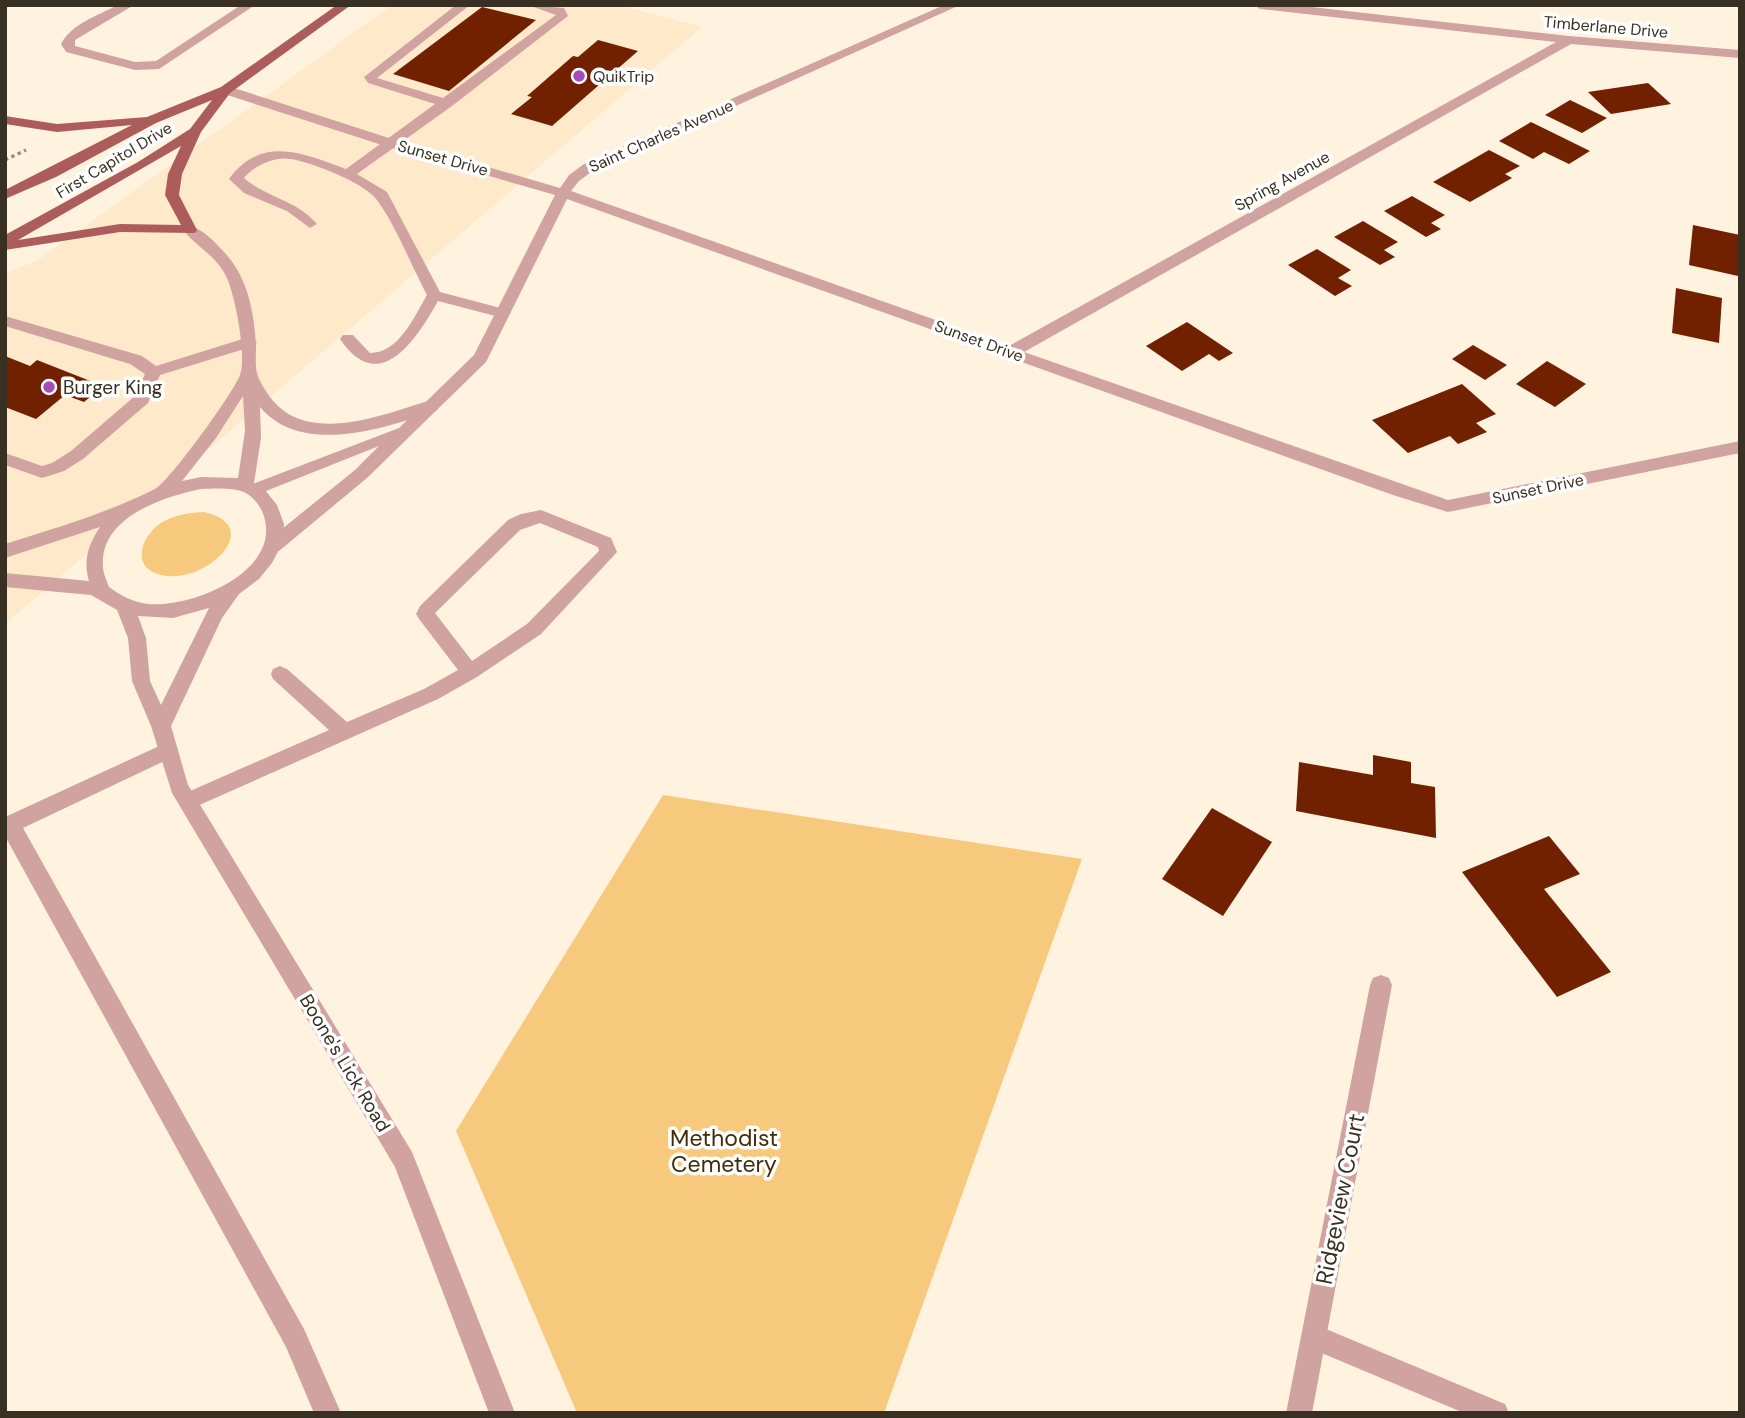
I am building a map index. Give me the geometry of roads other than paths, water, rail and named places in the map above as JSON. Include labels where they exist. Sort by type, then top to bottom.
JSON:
[{"type":"main road","name":"First Capitol Drive","points":[[5,195],[51,174],[151,120],[226,90],[345,5]]},
{"type":"main road","name":"First Capitol Drive","points":[[5,241],[143,165],[194,132],[226,90]]},
{"type":"main road","points":[[5,120],[57,128],[151,120]]},
{"type":"main road","points":[[5,246],[120,228],[190,230],[172,195],[175,174],[194,132]]},
{"type":"street","points":[[128,5],[88,25],[70,38],[67,44],[70,49],[146,67],[167,60],[248,5]]},
{"type":"street","points":[[447,103],[370,77],[464,5]]},
{"type":"street","points":[[348,174],[562,16],[560,11],[534,5]]},
{"type":"street","name":"Saint Charles Avenue","points":[[273,546],[361,474],[480,358],[563,193],[574,178],[589,167],[954,5]]},
{"type":"street","name":"Timberlane Drive","points":[[1260,5],[1569,40],[1740,54]]},
{"type":"street","name":"Spring Avenue","points":[[1011,352],[1569,40]]},
{"type":"street","name":"Sunset Drive","points":[[226,90],[390,143],[563,193],[1399,491],[1448,506],[1740,446]]},
{"type":"street","points":[[310,224],[292,208],[249,190],[236,180],[245,168],[269,156],[291,154],[348,174],[382,194],[434,295],[503,313]]},
{"type":"street","points":[[190,230],[212,245],[226,263],[238,286],[248,316],[253,431],[250,487]]},
{"type":"street","points":[[348,339],[360,354],[370,359],[391,354],[404,342],[434,295]]},
{"type":"street","points":[[5,321],[136,360],[154,372]]},
{"type":"street","points":[[5,459],[42,472],[58,467],[77,455],[142,399],[154,372],[249,342]]},
{"type":"street","points":[[249,374],[262,399],[278,415],[299,423],[327,428],[363,426],[392,420],[431,406]]},
{"type":"street","points":[[165,490],[210,434],[249,374]]},
{"type":"street","name":"Saint Charles Avenue","points":[[250,487],[404,430]]},
{"type":"street","points":[[5,551],[125,511],[165,490],[210,481],[250,487],[274,513],[276,530],[273,546],[264,562],[232,590],[215,614],[161,726]]},
{"type":"street","points":[[125,511],[109,527],[97,545],[93,564],[96,580],[102,591],[125,607],[151,612],[181,610],[211,601],[232,590]]},
{"type":"street","points":[[188,801],[431,694],[470,673],[534,629],[608,552],[605,543],[541,516],[527,518],[514,526],[429,606],[425,614],[470,673]]},
{"type":"street","points":[[5,580],[102,591]]},
{"type":"street","name":"Boone's Lick Road","points":[[125,607],[137,638],[141,681],[161,726],[179,787],[404,1160],[502,1413]]},
{"type":"street","points":[[280,674],[344,732]]},
{"type":"street","points":[[168,750],[8,826],[296,1338],[328,1413]]},
{"type":"street","name":"Ridgeview Court","points":[[1299,1413],[1381,985]]},
{"type":"street","points":[[1314,1337],[1496,1413]]},
{"type":"place","name":"QuikTrip","points":[[579,76]]},
{"type":"place","name":"Burger King","points":[[49,387]]},
{"type":"park label","name":"Methodist Cemetery","points":[[724,1151]]}]
